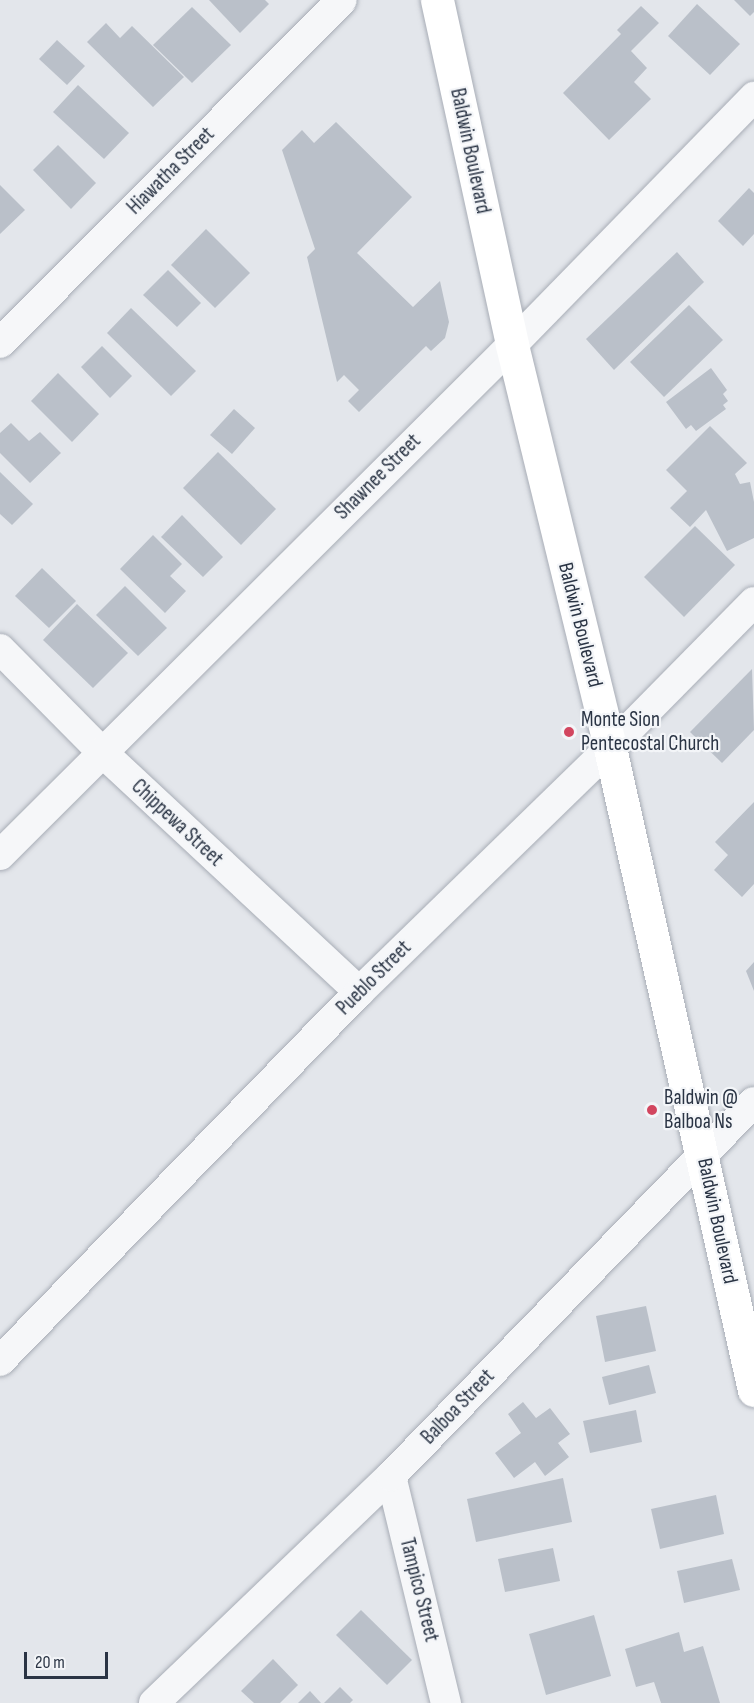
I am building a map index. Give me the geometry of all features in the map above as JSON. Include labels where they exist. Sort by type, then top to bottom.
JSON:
[{"type":"main road","name":"Baldwin Boulevard","points":[[437,0],[512,345],[610,748],[754,1390]]},
{"type":"street","name":"Hiawatha Street","points":[[0,343],[342,0]]},
{"type":"street","name":"Shawnee Street","points":[[0,855],[512,345],[754,97]]},
{"type":"street","name":"Pueblo Street","points":[[0,1361],[359,992],[610,748],[754,602]]},
{"type":"street","name":"Chippewa Street","points":[[0,649],[102,752],[359,992]]},
{"type":"street","name":"Balboa Street","points":[[165,1699],[391,1476],[754,1102]]},
{"type":"street","name":"Tampico Street","points":[[391,1476],[446,1703]]},
{"type":"building","points":[[209,0],[265,0],[269,4],[240,33]]},
{"type":"building","points":[[734,0],[754,0],[754,12],[750,16]]},
{"type":"building","points":[[697,4],[740,44],[710,75],[668,36]]},
{"type":"building","points":[[641,6],[659,23],[631,51],[647,68],[634,82],[651,99],[609,140],[563,93],[621,34],[617,30]]},
{"type":"building","points":[[192,7],[231,45],[192,83],[153,45]]},
{"type":"building","points":[[106,23],[120,38],[132,26],[184,77],[153,107],[87,42]]},
{"type":"building","points":[[57,40],[85,66],[67,85],[39,59]]},
{"type":"building","points":[[78,85],[129,133],[104,159],[53,112]]},
{"type":"building","points":[[336,122],[412,197],[357,253],[413,307],[440,281],[449,322],[445,338],[431,351],[426,346],[359,412],[348,401],[359,390],[344,375],[337,382],[307,257],[315,249],[282,150],[302,130],[314,143]]},
{"type":"building","points":[[58,145],[96,183],[71,209],[33,170]]},
{"type":"building","points":[[0,185],[25,210],[0,234]]},
{"type":"building","points":[[749,188],[754,193],[754,234],[743,246],[718,221]]},
{"type":"building","points":[[206,229],[250,273],[215,308],[171,265]]},
{"type":"building","points":[[677,252],[704,282],[614,370],[586,339]]},
{"type":"building","points":[[168,270],[201,303],[177,327],[143,295]]},
{"type":"building","points":[[689,305],[723,340],[664,397],[630,362]]},
{"type":"building","points":[[131,308],[196,371],[171,396],[107,333]]},
{"type":"building","points":[[102,346],[132,376],[110,398],[81,367]]},
{"type":"building","points":[[711,368],[727,390],[723,394],[728,401],[723,405],[726,409],[696,431],[691,425],[686,429],[666,402]]},
{"type":"building","points":[[58,373],[99,414],[72,442],[31,401]]},
{"type":"building","points":[[234,409],[255,428],[232,454],[210,435]]},
{"type":"building","points":[[11,423],[29,441],[40,432],[61,453],[30,483],[0,453],[0,433]]},
{"type":"building","points":[[710,426],[747,463],[735,474],[740,484],[750,482],[754,502],[754,538],[727,551],[706,510],[690,527],[670,508],[687,491],[666,470]]},
{"type":"building","points":[[218,452],[276,509],[241,545],[183,488]]},
{"type":"building","points":[[0,472],[33,504],[12,525],[0,514]]},
{"type":"building","points":[[182,515],[223,557],[203,577],[161,537]]},
{"type":"building","points":[[695,526],[735,565],[684,617],[644,577]]},
{"type":"building","points":[[153,535],[182,564],[170,576],[186,591],[165,613],[120,569]]},
{"type":"building","points":[[42,568],[76,601],[49,628],[15,596]]},
{"type":"building","points":[[125,586],[167,628],[138,656],[96,615]]},
{"type":"building","points":[[77,604],[128,653],[93,688],[43,640]]},
{"type":"building","points":[[752,669],[754,730],[722,763],[690,732]]},
{"type":"building","points":[[754,802],[754,884],[742,897],[714,870],[728,855],[715,842]]},
{"type":"building","points":[[754,962],[754,991],[746,971]]},
{"type":"building","points":[[646,1306],[656,1351],[605,1362],[596,1316]]},
{"type":"building","points":[[649,1365],[656,1393],[609,1405],[602,1377]]},
{"type":"building","points":[[523,1402],[536,1418],[550,1408],[570,1434],[558,1443],[569,1457],[545,1476],[535,1462],[514,1478],[495,1453],[521,1433],[508,1414]]},
{"type":"building","points":[[636,1410],[642,1442],[590,1453],[583,1421]]},
{"type":"building","points":[[563,1478],[572,1522],[476,1542],[467,1499]]},
{"type":"building","points":[[716,1495],[724,1534],[660,1549],[651,1509]]},
{"type":"building","points":[[553,1548],[560,1581],[505,1592],[498,1559]]},
{"type":"building","points":[[732,1559],[740,1590],[684,1603],[677,1571]]},
{"type":"building","points":[[361,1610],[412,1660],[387,1685],[336,1635]]},
{"type":"building","points":[[594,1615],[611,1676],[546,1695],[529,1634]]},
{"type":"building","points":[[679,1632],[684,1652],[703,1646],[720,1703],[661,1703],[654,1682],[636,1687],[625,1649]]},
{"type":"building","points":[[273,1659],[298,1685],[280,1703],[254,1703],[241,1691]]},
{"type":"building","points":[[340,1687],[353,1700],[350,1703],[324,1703]]},
{"type":"building","points":[[310,1691],[321,1703],[298,1703]]},
{"type":"place","name":"Monte Sion Pentecostal Church","points":[[569,732]]},
{"type":"place","name":"Baldwin @ Balboa Ns","points":[[652,1110]]}]
